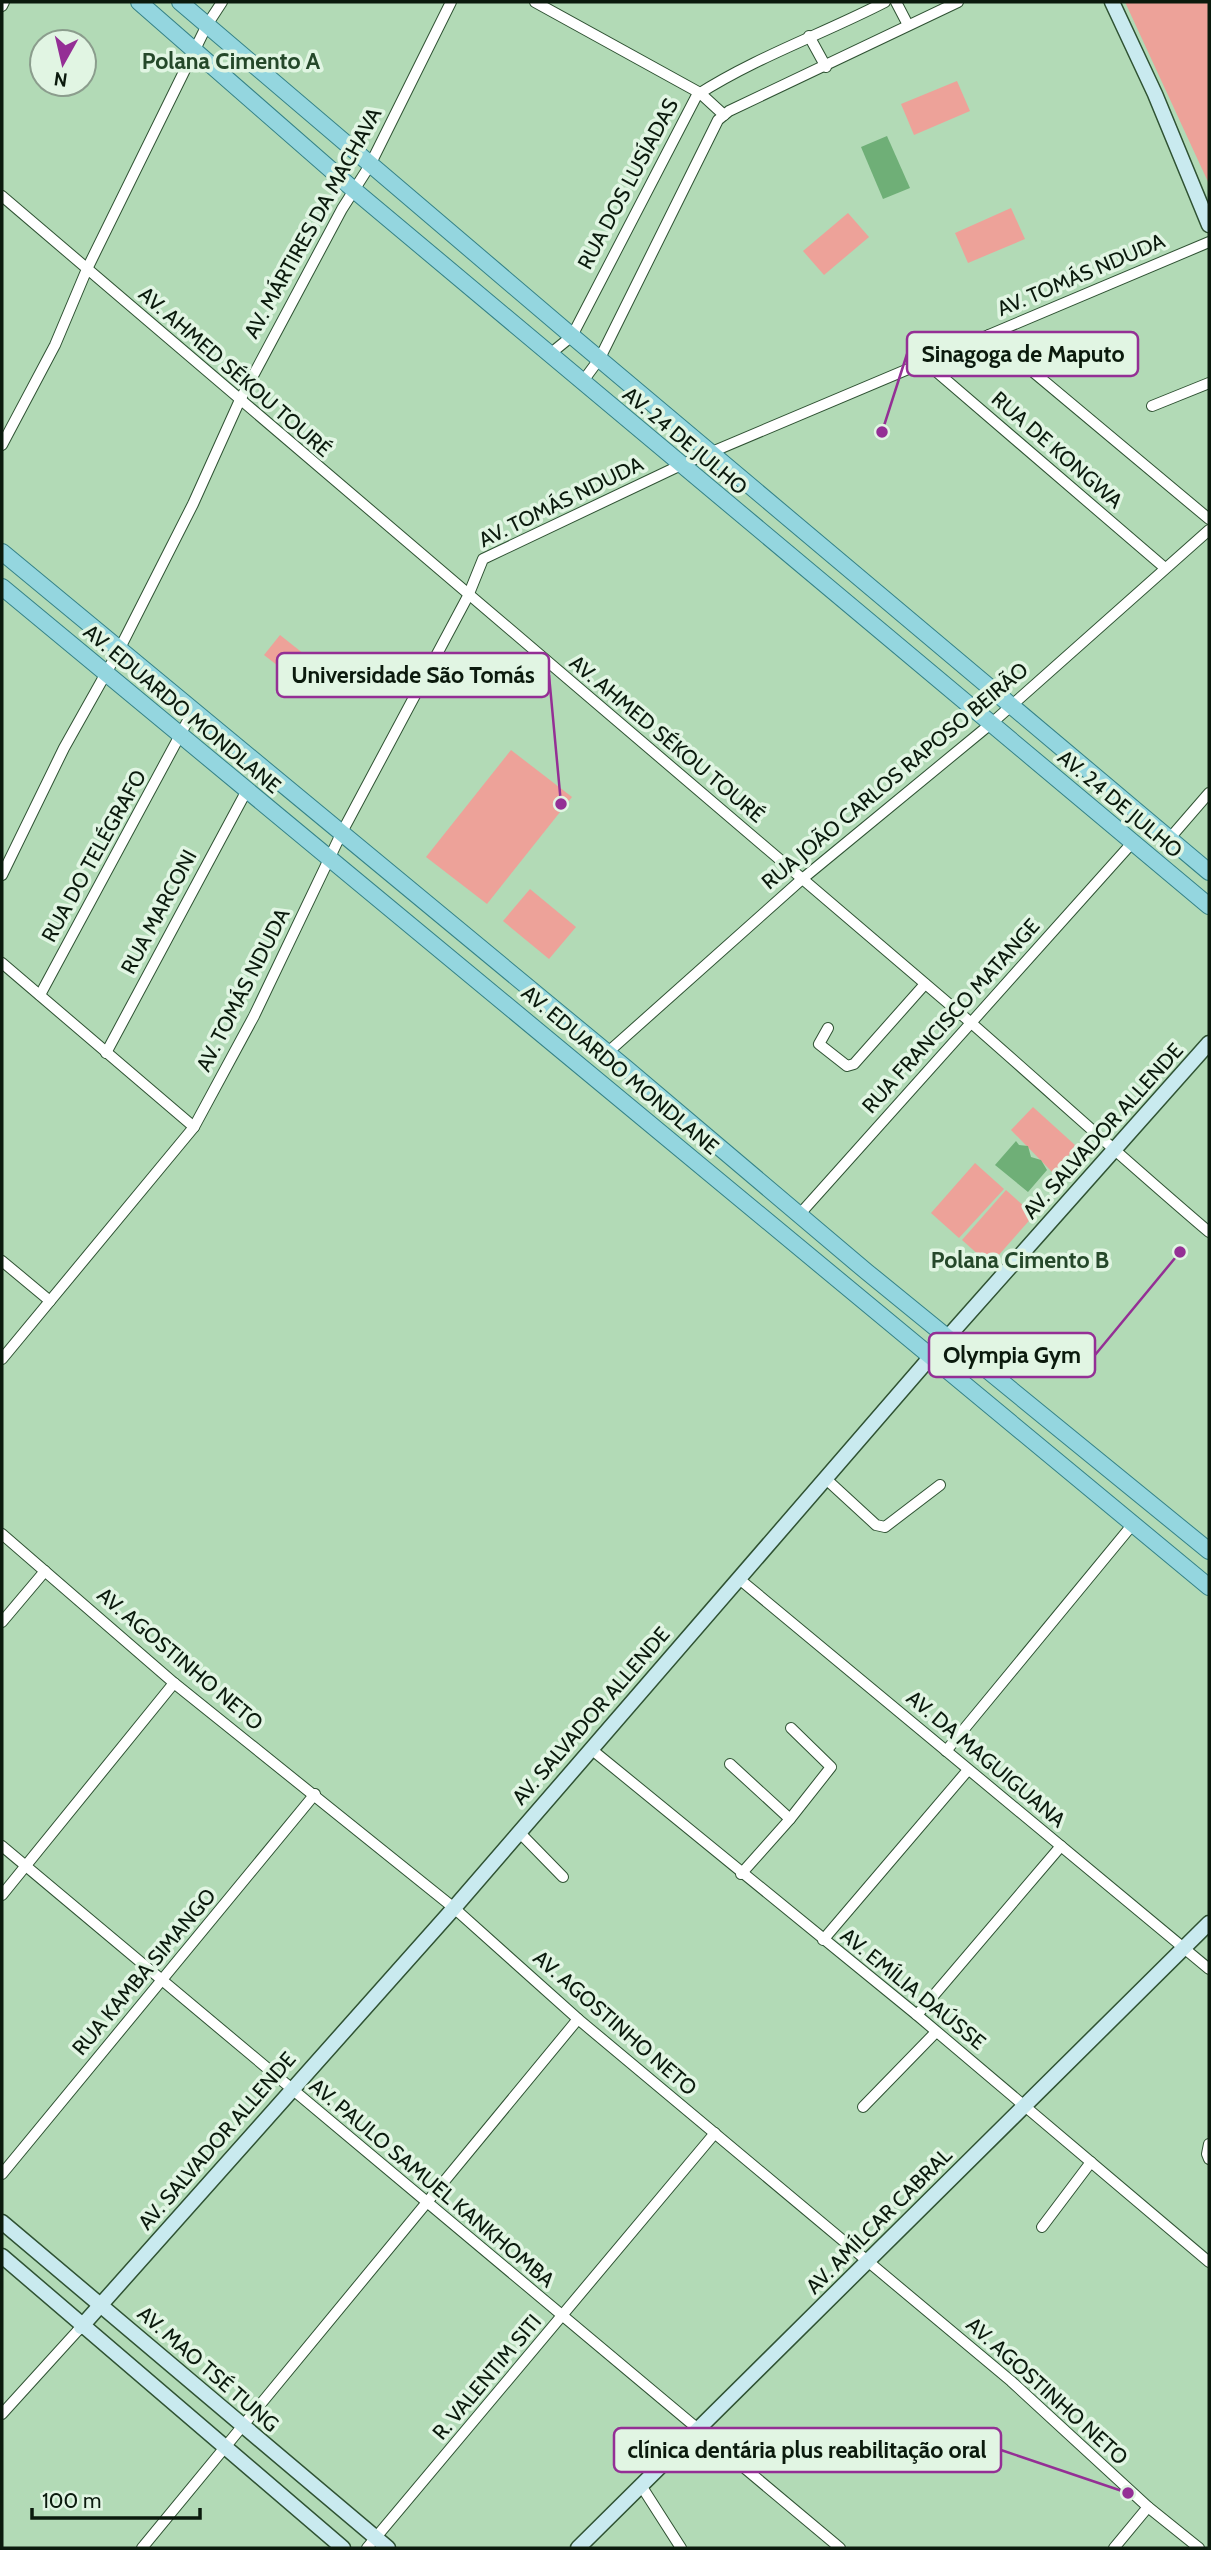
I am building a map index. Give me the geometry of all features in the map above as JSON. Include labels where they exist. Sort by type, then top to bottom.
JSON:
[{"type":"main road","name":"AV. 24 DE JULHO","points":[[139,2],[354,190],[943,684],[993,722],[1209,906]]},
{"type":"main road","points":[[180,2],[572,336]]},
{"type":"main road","name":"AV. 24 DE JULHO","points":[[572,336],[1209,872]]},
{"type":"main road","name":"AV. EDUARDO MONDLANE","points":[[2,552],[947,1338],[1209,1551]]},
{"type":"main road","name":"AV. EDUARDO MONDLANE","points":[[2,587],[934,1356],[1209,1587]]},
{"type":"street","points":[[2,445],[55,345],[87,269],[207,24],[222,2]]},
{"type":"street","name":"AV. MÁRTIRES DA MACHAVA","points":[[2,875],[64,748],[119,650],[193,504],[239,401],[370,164],[451,2]]},
{"type":"street","points":[[535,2],[700,93],[724,115]]},
{"type":"street","points":[[896,2],[908,25]]},
{"type":"street","points":[[583,381],[600,358],[718,120],[958,2]]},
{"type":"street","points":[[1112,2],[1155,94],[1209,225]]},
{"type":"street","name":"RUA DOS LUSÍADAS","points":[[550,354],[572,336],[667,147],[700,93],[719,80],[882,3]]},
{"type":"street","points":[[809,36],[826,66]]},
{"type":"street","name":"AV. AHMED SÉKOU TOURÉ","points":[[2,195],[239,401],[971,1023],[1114,1152],[1209,1232]]},
{"type":"street","name":"AV. TOMÁS NDUDA","points":[[2,1359],[194,1127],[254,1016],[341,834],[468,596],[479,564],[490,554],[681,465],[1209,242]]},
{"type":"street","points":[[989,335],[1209,519]]},
{"type":"street","name":"RUA DE KONGWA","points":[[924,362],[1165,568]]},
{"type":"street","points":[[1152,406],[1209,383]]},
{"type":"street","name":"RUA JOÃO CARLOS RAPOSO BEIRÃO","points":[[607,1053],[801,880],[993,722],[1209,530]]},
{"type":"street","name":"RUA DO TELÉGRAFO","points":[[40,995],[192,711]]},
{"type":"street","name":"RUA MARCONI","points":[[106,1053],[247,790]]},
{"type":"street","points":[[1170,838],[1209,793]]},
{"type":"street","name":"RUA FRANCISCO MATANGE","points":[[799,1215],[1132,843]]},
{"type":"street","points":[[2,963],[194,1127]]},
{"type":"street","points":[[828,1028],[819,1044],[847,1066],[854,1064],[925,984]]},
{"type":"street","name":"AV. SALVADOR ALLENDE","points":[[2,2414],[454,1908],[947,1338],[1209,1043]]},
{"type":"street","points":[[2,1261],[50,1301]]},
{"type":"street","points":[[826,1479],[876,1525],[885,1527],[940,1485]]},
{"type":"street","points":[[946,1751],[1133,1524]]},
{"type":"street","name":"AV. AGOSTINHO NETO","points":[[2,1534],[174,1683],[454,1908],[578,2020],[1011,2381],[1148,2507],[1199,2548]]},
{"type":"street","points":[[2,1622],[46,1571]]},
{"type":"street","name":"AV. DA MAGUIGUANA","points":[[738,1578],[1209,1969]]},
{"type":"street","points":[[2,1895],[174,1683]]},
{"type":"street","points":[[741,1874],[831,1768],[791,1728]]},
{"type":"street","name":"AV. EMÍLIA DAÚSSE","points":[[591,1749],[917,2015],[1209,2262]]},
{"type":"street","points":[[730,1764],[790,1819]]},
{"type":"street","points":[[823,1940],[968,1770]]},
{"type":"street","name":"RUA KAMBA SIMANGO","points":[[2,2174],[315,1794]]},
{"type":"street","points":[[519,1832],[563,1877]]},
{"type":"street","name":"AV. PAULO SAMUEL KANKHOMBA","points":[[2,1846],[840,2548]]},
{"type":"street","points":[[917,2015],[1061,1846]]},
{"type":"street","name":"AV. AMÍLCAR CABRAL","points":[[578,2548],[1209,1923]]},
{"type":"street","points":[[142,2548],[578,2020]]},
{"type":"street","points":[[863,2107],[936,2032]]},
{"type":"street","name":"R. VALENTIM SITI","points":[[371,2543],[715,2133]]},
{"type":"street","points":[[1209,2144],[1206,2154],[1209,2159]]},
{"type":"street","points":[[1042,2227],[1091,2162]]},
{"type":"street","name":"AV. MAO TSÉ TUNG","points":[[2,2222],[242,2427],[371,2543],[388,2548]]},
{"type":"street","points":[[2,2256],[81,2327],[343,2548]]},
{"type":"street","points":[[642,2487],[681,2548]]},
{"type":"street","points":[[1114,2548],[1148,2507]]},
{"type":"shaded area","points":[[1125,2],[1209,2],[1209,184]]},
{"type":"shaded area","points":[[957,81],[970,111],[914,135],[901,104]]},
{"type":"shaded area","points":[[887,136],[910,188],[883,199],[861,147]]},
{"type":"shaded area","points":[[1011,208],[1025,239],[968,263],[955,233]]},
{"type":"shaded area","points":[[848,213],[869,237],[824,275],[803,251]]},
{"type":"shaded area","points":[[280,635],[319,666],[304,686],[264,655]]},
{"type":"shaded area","points":[[511,750],[572,797],[487,904],[426,857]]},
{"type":"shaded area","points":[[530,889],[576,927],[549,959],[503,921]]},
{"type":"shaded area","points":[[1033,1107],[1075,1145],[1056,1176],[1011,1130]]},
{"type":"shaded area","points":[[1016,1141],[1019,1145],[1028,1146],[1031,1157],[1041,1160],[1047,1170],[1028,1192],[995,1165]]},
{"type":"shaded area","points":[[975,1163],[1004,1189],[959,1238],[931,1213]]},
{"type":"shaded area","points":[[1006,1190],[1034,1215],[990,1265],[962,1240]]},
{"type":"place","name":"Sinagoga de Maputo","points":[[882,432]]},
{"type":"place","name":"Universidade São Tomás","points":[[561,804]]},
{"type":"place","name":"Olympia Gym","points":[[1180,1252]]},
{"type":"place","name":"clínica dentária plus reabilitação oral","points":[[1128,2493]]},
{"type":"district","name":"Polana Cimento A","points":[[231,61]]},
{"type":"district","name":"Polana Cimento B","points":[[1020,1260]]}]
